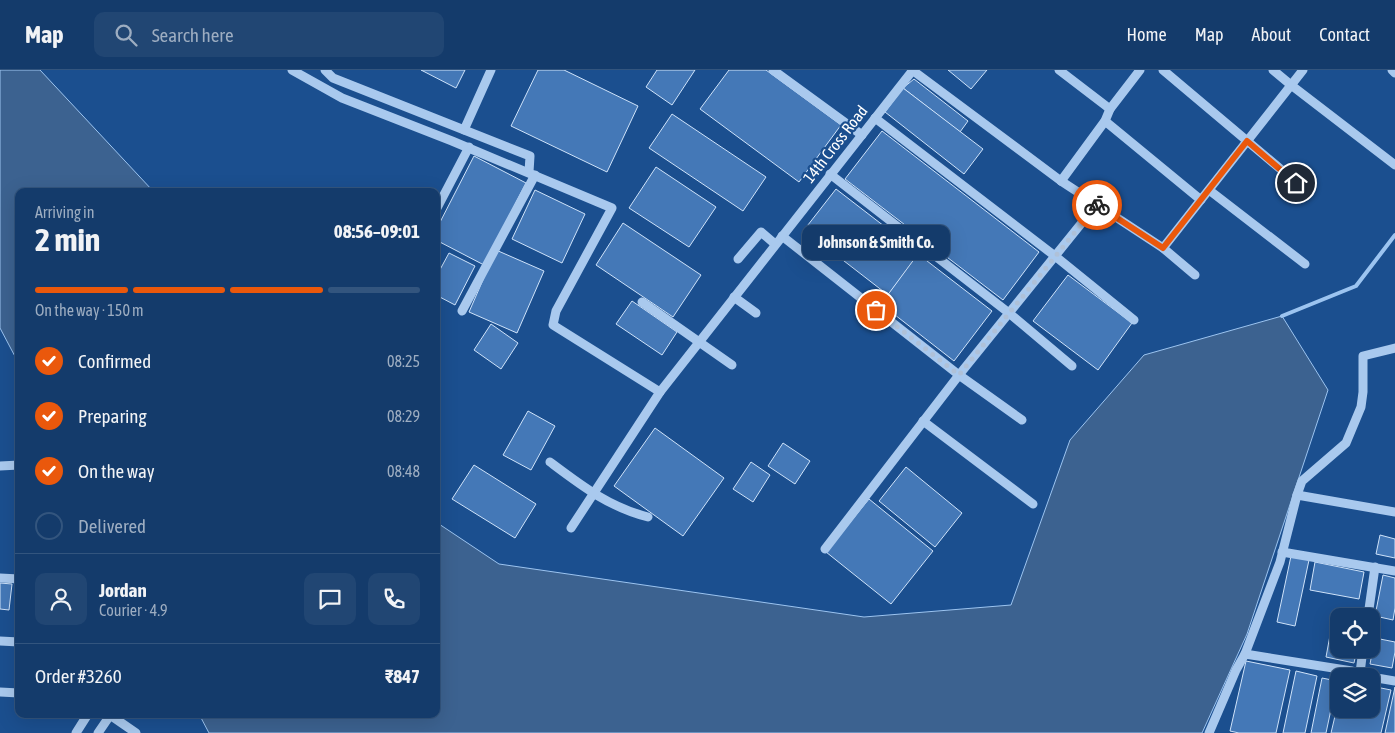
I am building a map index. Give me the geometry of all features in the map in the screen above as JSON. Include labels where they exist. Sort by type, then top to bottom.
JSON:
[{"type":"street","points":[[292,70],[342,98],[469,147],[612,208],[556,311],[553,325],[660,392]]},
{"type":"street","points":[[325,70],[334,78],[530,156],[532,174],[462,311]]},
{"type":"street","points":[[464,130],[491,70]]},
{"type":"street","points":[[773,70],[862,135]]},
{"type":"street","points":[[912,70],[1061,181],[1163,248],[1195,275]]},
{"type":"street","name":"14th Cross Road","points":[[571,528],[660,392],[912,70]]},
{"type":"street","points":[[1059,70],[1110,109]]},
{"type":"street","points":[[1061,181],[1105,121],[1110,109],[1140,70]]},
{"type":"street","points":[[1163,70],[1308,193]]},
{"type":"street","points":[[1273,70],[1291,86],[1395,165]]},
{"type":"street","points":[[1163,248],[1303,70]]},
{"type":"street","points":[[1392,70],[1395,73]]},
{"type":"street","points":[[875,118],[1055,256],[1134,320]]},
{"type":"street","points":[[1105,121],[1201,200]]},
{"type":"street","points":[[440,202],[469,147]]},
{"type":"street","points":[[830,174],[1009,314],[1072,366]]},
{"type":"street","points":[[1209,190],[1305,264]]},
{"type":"street","points":[[825,549],[959,375],[1097,204]]},
{"type":"street","points":[[738,259],[761,232],[775,244]]},
{"type":"street","points":[[782,236],[959,375],[1022,420]]},
{"type":"street","points":[[734,297],[756,314]]},
{"type":"street","points":[[642,302],[732,366]]},
{"type":"street","points":[[1209,733],[1236,670],[1246,654],[1280,562],[1302,481],[1346,443],[1361,407],[1364,356],[1395,348]]},
{"type":"street","points":[[923,421],[1033,504]]},
{"type":"street","points":[[550,462],[593,494],[618,507],[648,517]]},
{"type":"street","points":[[0,466],[15,465]]},
{"type":"street","points":[[1297,495],[1395,512]]},
{"type":"street","points":[[1282,552],[1395,571]]},
{"type":"street","points":[[1369,608],[1374,567]]},
{"type":"street","points":[[0,578],[15,579]]},
{"type":"street","points":[[0,641],[15,642]]},
{"type":"street","points":[[1246,654],[1330,669]]},
{"type":"street","points":[[1380,679],[1395,682]]},
{"type":"street","points":[[0,692],[15,693]]},
{"type":"street","points":[[76,733],[85,718]]},
{"type":"street","points":[[98,733],[108,718]]},
{"type":"street","points":[[114,718],[136,733]]},
{"type":"water","points":[[0,70],[40,70],[150,188],[15,188],[15,356],[0,328]]},
{"type":"water","points":[[1282,316],[1328,390],[1247,634],[1202,733],[209,733],[201,718],[440,718],[440,525],[499,564],[864,617],[1011,605],[1070,440],[1144,355]]},
{"type":"building","points":[[421,70],[465,70],[456,88]]},
{"type":"building","points":[[538,70],[564,70],[638,106],[607,172],[511,126]]},
{"type":"building","points":[[657,70],[695,70],[672,105],[646,87]]},
{"type":"building","points":[[729,70],[766,70],[841,125],[799,182],[700,109]]},
{"type":"building","points":[[948,70],[987,70],[971,89]]},
{"type":"building","points":[[914,79],[968,121],[960,132],[903,88]]},
{"type":"building","points":[[903,88],[983,149],[964,174],[885,112]]},
{"type":"building","points":[[672,114],[766,177],[743,211],[649,148]]},
{"type":"building","points":[[882,131],[1039,252],[1003,300],[845,179]]},
{"type":"building","points":[[474,156],[526,183],[484,265],[440,242],[440,222]]},
{"type":"building","points":[[656,167],[716,207],[689,247],[629,208]]},
{"type":"building","points":[[836,189],[919,253],[888,295],[804,230]]},
{"type":"building","points":[[535,190],[585,214],[562,263],[512,239]]},
{"type":"building","points":[[623,223],[701,275],[673,317],[596,265]]},
{"type":"building","points":[[496,250],[544,271],[517,333],[469,312]]},
{"type":"building","points":[[449,253],[475,266],[455,305],[440,297],[440,270]]},
{"type":"building","points":[[918,254],[992,311],[954,361],[881,304]]},
{"type":"building","points":[[1068,275],[1132,323],[1098,370],[1033,321]]},
{"type":"building","points":[[632,301],[677,332],[662,355],[616,324]]},
{"type":"building","points":[[491,324],[518,343],[501,369],[474,350]]},
{"type":"building","points":[[528,411],[555,426],[531,470],[503,455]]},
{"type":"building","points":[[655,428],[724,478],[683,536],[614,486]]},
{"type":"building","points":[[783,443],[810,461],[795,484],[768,466]]},
{"type":"building","points":[[751,462],[770,475],[753,502],[733,489]]},
{"type":"building","points":[[474,465],[536,504],[515,538],[452,499]]},
{"type":"building","points":[[906,467],[962,513],[935,547],[879,501]]},
{"type":"building","points":[[869,499],[933,551],[891,604],[826,552]]},
{"type":"building","points":[[1380,535],[1395,539],[1395,558],[1376,554]]},
{"type":"building","points":[[1291,556],[1309,560],[1295,626],[1277,622]]},
{"type":"building","points":[[1315,562],[1364,572],[1359,599],[1310,590]]},
{"type":"building","points":[[1383,575],[1395,578],[1393,620],[1380,617],[1380,608],[1377,608]]},
{"type":"building","points":[[0,583],[12,584],[9,610],[0,609]]},
{"type":"building","points":[[1330,635],[1330,658],[1326,657]]},
{"type":"building","points":[[1380,639],[1395,642],[1392,668],[1370,664],[1371,658],[1380,658]]},
{"type":"building","points":[[1331,658],[1355,658],[1354,663]]},
{"type":"building","points":[[1246,661],[1290,670],[1276,733],[1239,733],[1230,731]]},
{"type":"building","points":[[1296,671],[1317,676],[1305,733],[1283,733]]},
{"type":"building","points":[[1322,678],[1330,680],[1330,714],[1326,733],[1311,733]]},
{"type":"building","points":[[1395,687],[1395,733],[1385,733]]},
{"type":"building","points":[[1380,688],[1391,690],[1381,733],[1331,733],[1335,718],[1380,718]]},
{"type":"waterway","points":[[1282,316],[1356,286],[1395,235]]},
{"type":"way so far","points":[[876,310],[959,375],[1097,205]]},
{"type":"place","name":"Johnson & Smith Co.","points":[[876,310]]},
{"type":"route","points":[[1097,205],[1163,248],[1247,141],[1296,183]]}]
